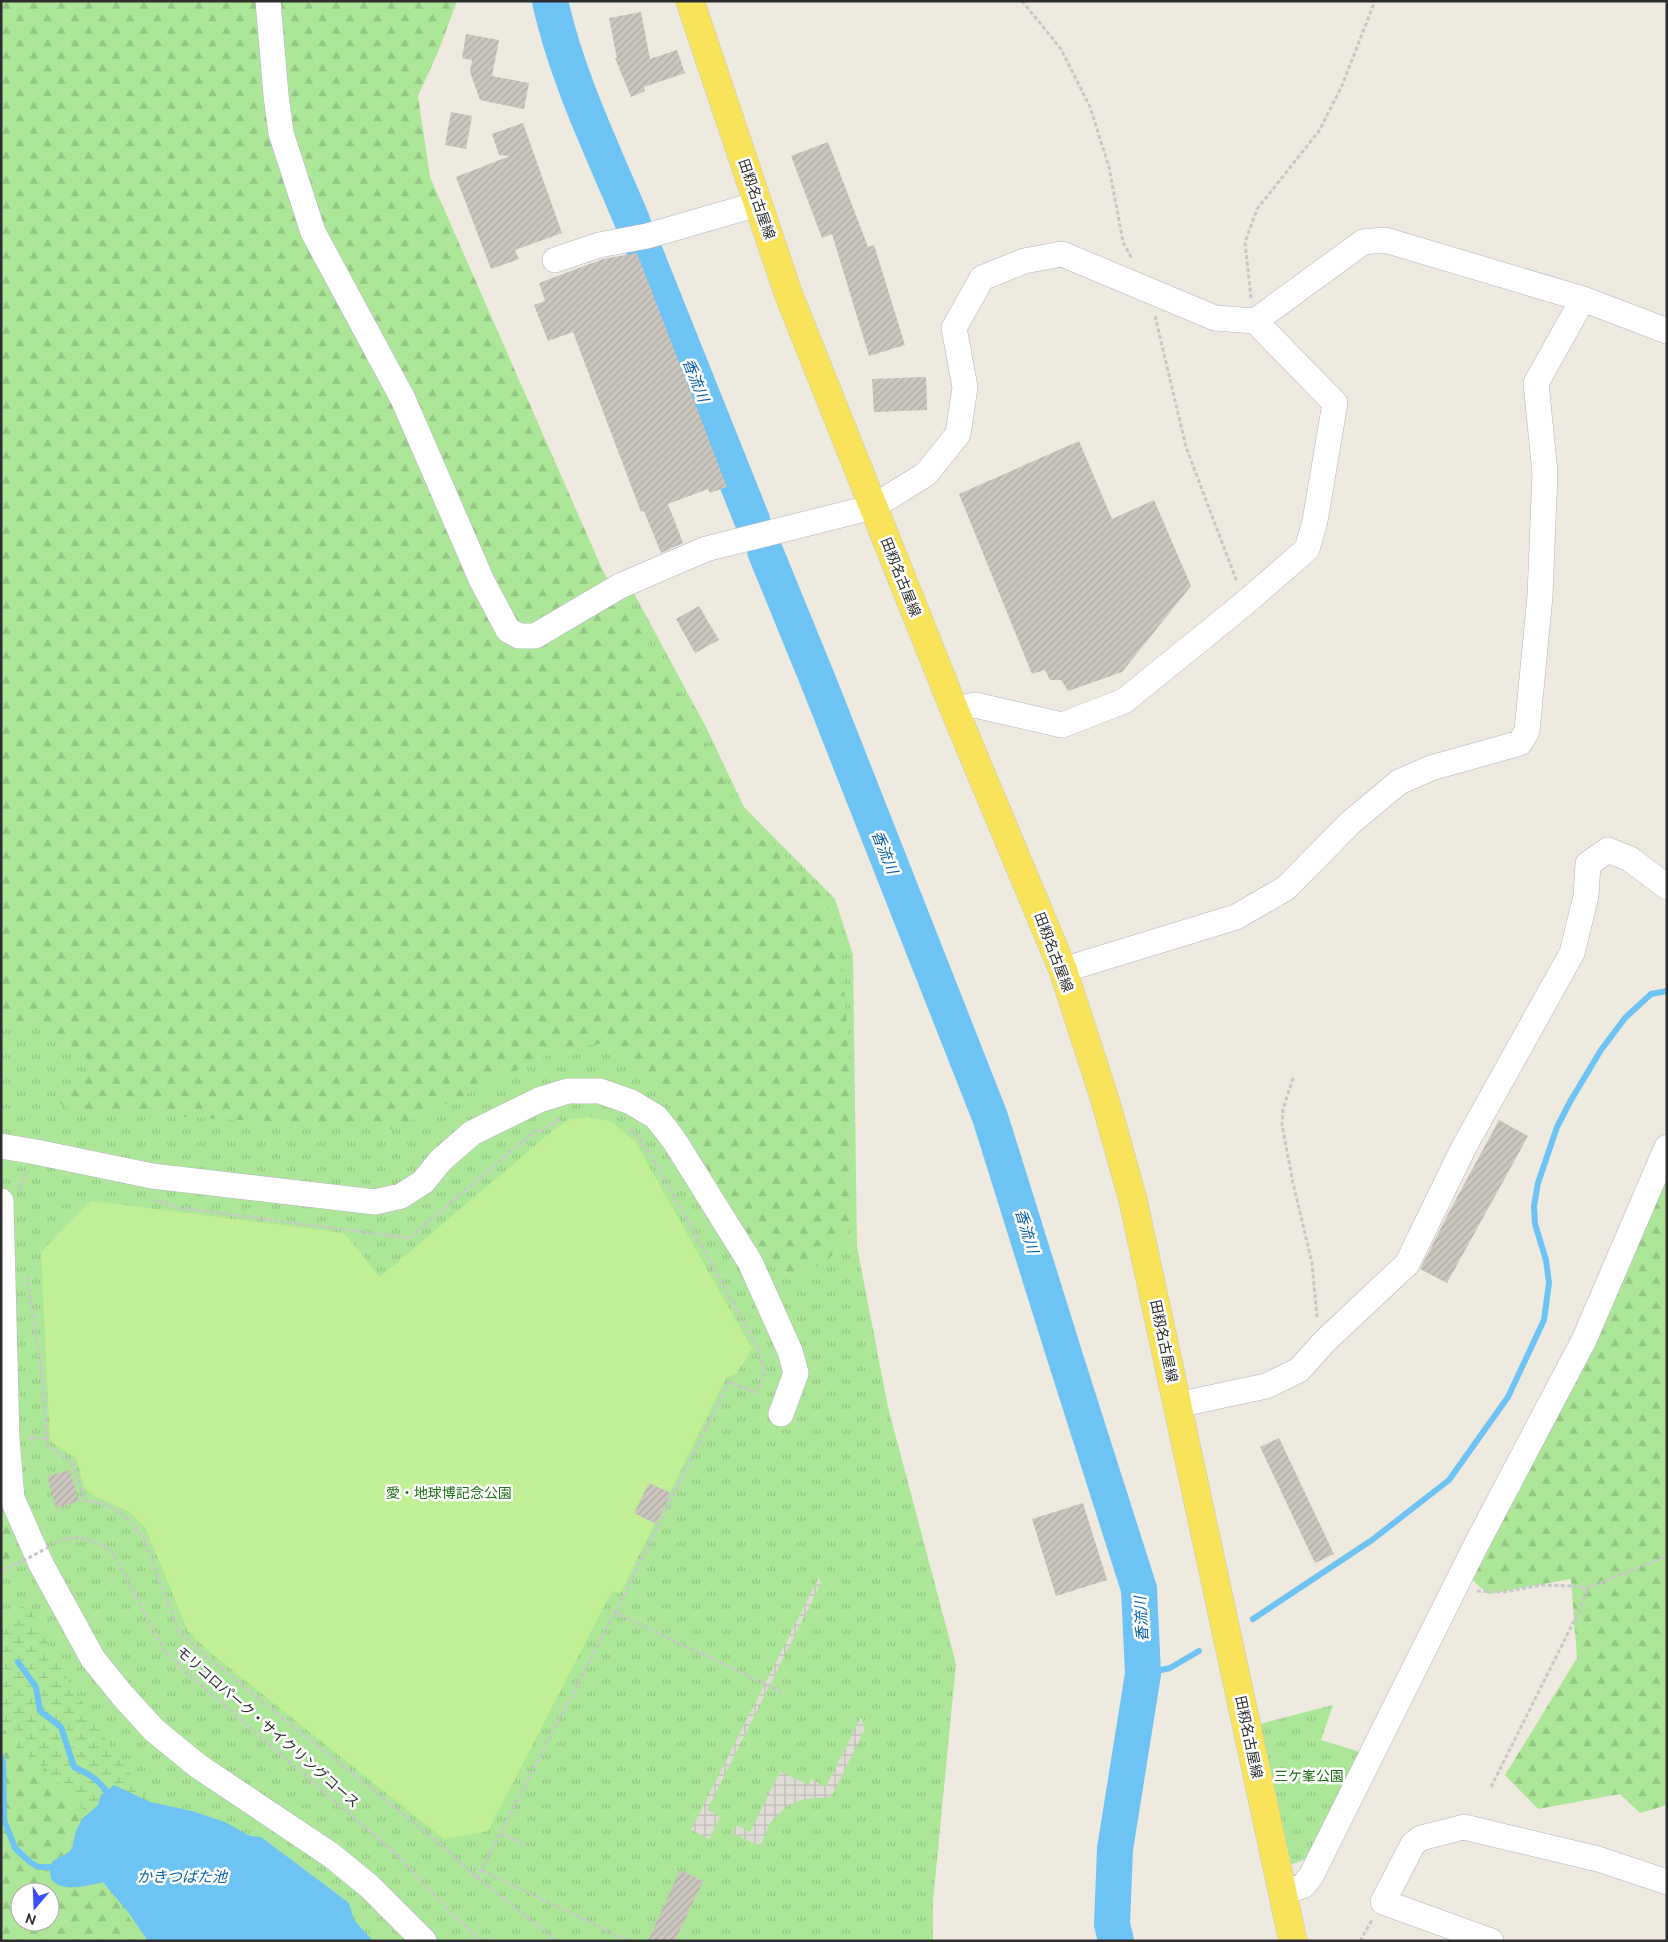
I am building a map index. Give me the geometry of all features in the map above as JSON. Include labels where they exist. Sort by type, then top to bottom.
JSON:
[{"type":"main road","name":"田籾名古屋線","points":[[690,1],[788,293],[954,709],[1063,970],[1105,1100],[1133,1200],[1293,1941]]},
{"type":"street","points":[[268,1],[281,132],[313,232],[403,399],[482,581],[508,630],[519,636],[535,636],[620,586],[706,549],[874,507],[926,474],[958,434],[965,387],[954,328],[982,278],[1024,261],[1062,254],[1215,318],[1255,321],[1363,242],[1385,240],[1583,299],[1667,331]]},
{"type":"street","points":[[555,260],[599,245],[647,236],[758,204]]},
{"type":"street","points":[[1063,970],[1236,917],[1286,888],[1350,824],[1399,782],[1430,768],[1520,743],[1527,731],[1540,596],[1545,473],[1536,384],[1583,299]]},
{"type":"street","points":[[954,709],[975,705],[1062,725],[1124,701],[1245,603],[1307,549],[1315,521],[1335,403],[1255,321]]},
{"type":"street","points":[[1177,1405],[1266,1386],[1299,1370],[1325,1341],[1407,1264],[1464,1148],[1572,953],[1586,896],[1588,864],[1608,850],[1630,859],[1667,886]]},
{"type":"street","points":[[1,1146],[152,1176],[375,1202],[401,1196],[423,1182],[441,1160],[472,1133],[539,1100],[568,1090],[600,1091],[631,1102],[656,1117],[674,1140],[750,1262],[790,1351],[796,1372],[781,1414]]},
{"type":"street","points":[[1282,1892],[1303,1886],[1311,1876],[1454,1588],[1584,1340],[1667,1146]]},
{"type":"street","points":[[10,1197],[7,1438],[12,1498],[41,1564],[93,1659],[154,1730],[198,1766],[332,1855],[369,1886],[424,1941]]},
{"type":"street","points":[[1491,1941],[1383,1902],[1413,1844],[1421,1838],[1464,1827],[1598,1859],[1667,1882]]},
{"type":"path","points":[[1022,1],[1061,49],[1090,107],[1109,167],[1123,242],[1148,289],[1186,447],[1245,603]]},
{"type":"path","points":[[1255,321],[1247,270],[1245,242],[1257,209],[1319,131],[1340,88],[1375,1]]},
{"type":"path","points":[[1293,1078],[1283,1109],[1282,1125],[1312,1264],[1319,1336],[1325,1341]]},
{"type":"path","points":[[152,1200],[182,1208],[409,1238],[535,1130],[543,1130],[565,1115]]},
{"type":"path","points":[[477,1878],[623,1597],[729,1382],[757,1392],[765,1371],[759,1350],[655,1161],[642,1142],[624,1126]]},
{"type":"path","points":[[10,1197],[27,1171],[34,1170]]},
{"type":"path","points":[[27,1275],[43,1381],[47,1444],[72,1462],[85,1500],[108,1505],[128,1519],[144,1539],[179,1632],[202,1653],[445,1848],[477,1878],[557,1941]]},
{"type":"path","name":"モリコロパーク・サイクリングコース","points":[[1,1571],[65,1538],[81,1537],[104,1546],[113,1553],[164,1650],[186,1672],[398,1856],[451,1913],[482,1941]]},
{"type":"path","points":[[1454,1588],[1461,1591],[1504,1592],[1542,1585],[1588,1588],[1667,1556]]},
{"type":"path","points":[[1491,1787],[1588,1588]]},
{"type":"path","points":[[614,1612],[784,1693]]},
{"type":"path","points":[[501,1834],[526,1845]]},
{"type":"path","points":[[482,1870],[628,1941]]},
{"type":"green space","name":"愛・地球博記念公園","points":[[1,1],[411,656],[630,586],[706,727],[744,807],[835,899],[853,955],[857,1247],[888,1407],[956,1664],[933,1901],[933,1941],[1,1941]]},
{"type":"green space","points":[[1,1],[457,1],[438,52],[418,96],[430,177],[603,571],[685,703],[739,808],[819,892],[839,927],[849,1053],[853,1224],[836,1251],[821,1265],[801,1272],[790,1272],[764,1260],[655,1083],[608,1043],[563,1048],[394,1129],[71,1110],[53,1099],[60,1087],[79,1081],[89,1065],[84,1053],[65,1046],[38,1024],[1,1019]]},
{"type":"green space","points":[[589,1117],[612,1122],[636,1143],[752,1349],[736,1374],[726,1378],[620,1594],[612,1591],[488,1831],[444,1839],[207,1650],[188,1631],[146,1529],[130,1512],[94,1496],[84,1488],[77,1459],[50,1441],[41,1252],[91,1201],[344,1233],[380,1277],[551,1132],[570,1119]]},
{"type":"green space","points":[[1667,1167],[1667,1805],[1640,1813],[1620,1794],[1538,1809],[1505,1775],[1577,1658],[1571,1579],[1488,1594],[1470,1578]]},
{"type":"green space","points":[[1,1481],[23,1551],[1,1562]]},
{"type":"green space","points":[[26,1601],[55,1659],[103,1735],[150,1802],[86,1813],[45,1768],[16,1748],[1,1724],[1,1635]]},
{"type":"green space","name":"三ケ峯公園","points":[[1333,1705],[1321,1740],[1363,1753],[1309,1858],[1290,1865],[1259,1724]]},
{"type":"green space","points":[[1,1724],[16,1748],[45,1768],[86,1813],[77,1826],[73,1843],[69,1850],[49,1865],[49,1875],[52,1882],[10,1882],[10,1932],[60,1932],[60,1888],[83,1888],[103,1884],[126,1913],[144,1941],[1,1941]]},
{"type":"shaded area","points":[[819,1577],[821,1583],[707,1810],[720,1817],[709,1839],[691,1830]]},
{"type":"shaded area","points":[[861,1717],[865,1729],[831,1797],[804,1799],[788,1805],[770,1823],[760,1846],[733,1833],[736,1825],[750,1832],[780,1772],[809,1785],[811,1779],[826,1787]]},
{"type":"water","name":"かきつばた池","points":[[114,1785],[150,1802],[192,1811],[225,1822],[250,1836],[261,1837],[349,1903],[354,1920],[373,1941],[148,1941],[128,1912],[103,1882],[68,1887],[60,1886],[60,1882],[54,1882],[51,1878],[50,1866],[53,1861],[69,1852],[72,1848],[76,1831],[82,1819],[98,1805],[101,1795]]},
{"type":"building","points":[[641,12],[650,59],[677,50],[685,73],[644,87],[645,91],[631,97],[615,58],[617,58],[609,18]]},
{"type":"building","points":[[466,34],[499,40],[492,76],[529,83],[524,109],[480,100],[470,72],[472,60],[462,58]]},
{"type":"building","points":[[451,112],[472,116],[466,149],[445,145]]},
{"type":"building","points":[[523,123],[562,233],[515,250],[519,259],[491,269],[456,177],[510,156],[499,155],[492,134]]},
{"type":"building","points":[[828,142],[868,247],[874,245],[905,345],[869,356],[832,234],[822,238],[791,156]]},
{"type":"building","points":[[637,253],[727,487],[710,493],[708,489],[668,504],[683,543],[661,553],[644,511],[641,512],[573,332],[548,341],[534,305],[545,301],[539,283],[603,259]]},
{"type":"building","points":[[926,377],[927,410],[874,412],[872,379]]},
{"type":"building","points":[[1079,441],[1112,519],[1154,500],[1191,586],[1122,672],[1068,691],[1061,680],[1050,680],[1045,670],[1032,674],[959,494]]},
{"type":"building","points":[[699,606],[719,640],[695,653],[676,619]]},
{"type":"building","points":[[1499,1120],[1528,1136],[1447,1283],[1420,1269]]},
{"type":"building","points":[[1279,1438],[1334,1554],[1315,1563],[1260,1447]]},
{"type":"building","points":[[70,1470],[79,1501],[56,1508],[47,1476]]},
{"type":"building","points":[[649,1483],[671,1493],[656,1524],[634,1513]]},
{"type":"building","points":[[1083,1503],[1107,1580],[1056,1596],[1032,1519]]},
{"type":"building","points":[[680,1870],[703,1881],[675,1941],[648,1941]]},
{"type":"waterway","name":"香流川","points":[[550,1],[557,30],[576,86],[633,223]]},
{"type":"waterway","name":"香流川","points":[[640,240],[752,520]]},
{"type":"waterway","name":"香流川","points":[[765,551],[990,1117],[1139,1589],[1143,1674],[1115,1849],[1112,1924],[1116,1941]]},
{"type":"waterway","points":[[1253,1619],[1372,1540],[1449,1480],[1508,1397],[1544,1320],[1549,1283],[1546,1260],[1535,1224],[1534,1206],[1538,1183],[1557,1127],[1601,1050],[1625,1018],[1651,994],[1667,991]]},
{"type":"waterway","points":[[1143,1674],[1170,1668],[1199,1651]]},
{"type":"waterway","points":[[18,1662],[36,1687],[40,1711],[61,1727],[74,1767],[95,1779],[109,1797]]},
{"type":"waterway","points":[[1,1756],[3,1763],[4,1820],[15,1848],[38,1867],[58,1867]]}]
